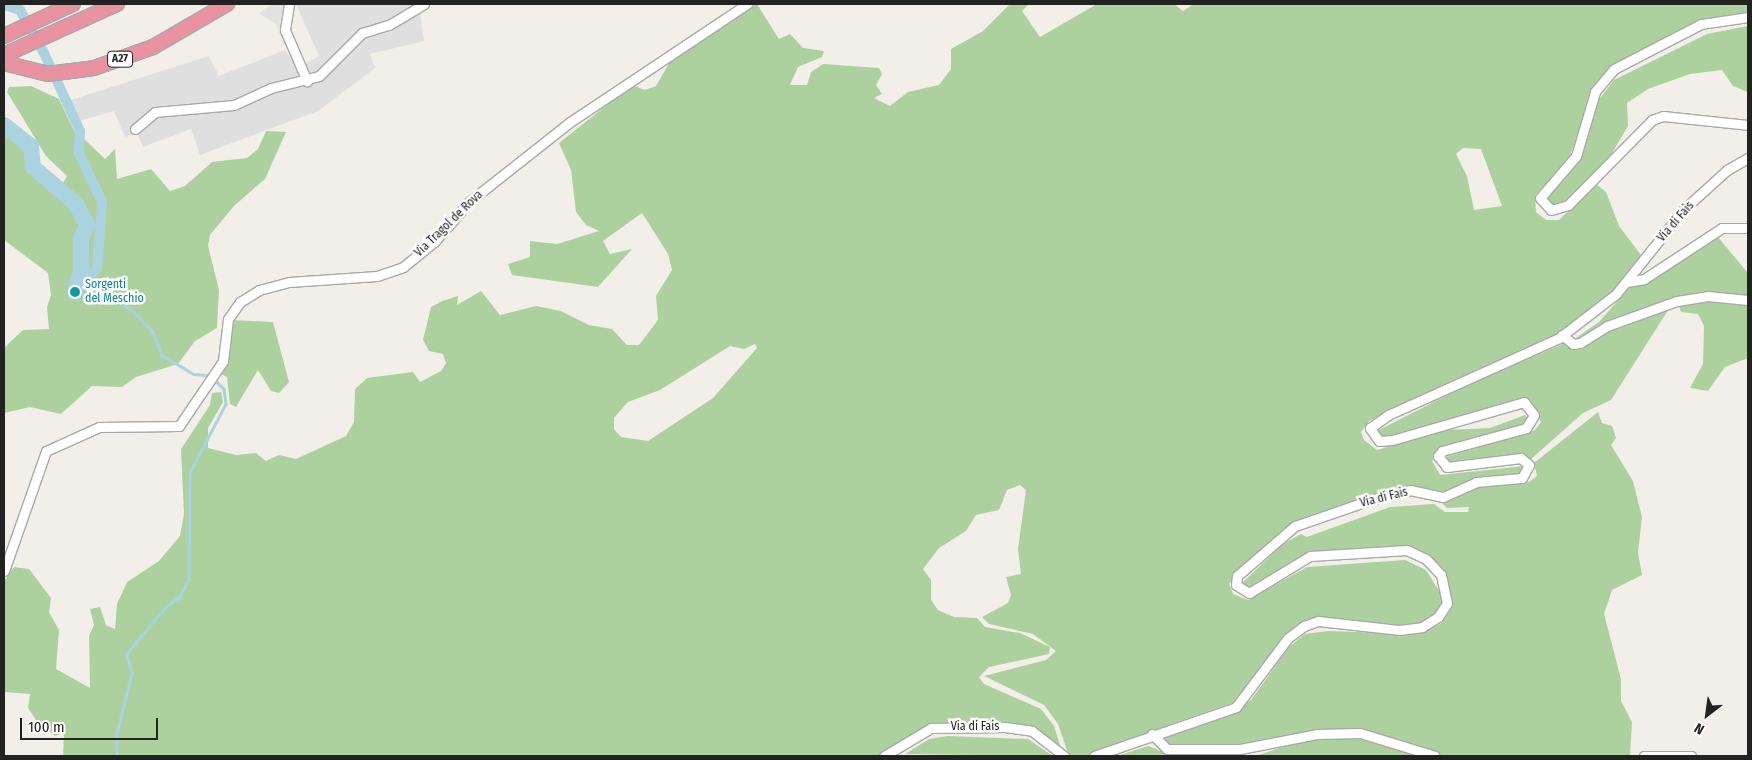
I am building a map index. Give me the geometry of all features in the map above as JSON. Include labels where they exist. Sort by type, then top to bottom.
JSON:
[{"type":"highway","points":[[4,36],[73,4]]},
{"type":"highway","points":[[4,55],[67,24],[116,4]]},
{"type":"highway","name":"A27","points":[[4,63],[48,74],[94,68],[153,47],[227,4]]},
{"type":"street","points":[[289,4],[285,30],[307,81]]},
{"type":"street","points":[[135,129],[155,112],[234,104],[271,88],[307,81],[338,63],[362,34],[389,25],[424,4]]},
{"type":"street","name":"Via Tragol de Rova","points":[[4,571],[46,451],[99,427],[179,426],[224,361],[228,319],[240,302],[259,290],[289,282],[377,276],[403,267],[434,242],[470,201],[570,122],[747,4]]},
{"type":"street","points":[[1748,18],[1701,24],[1614,69],[1595,92],[1576,156],[1540,198],[1551,210],[1568,205],[1652,120],[1663,116],[1748,125]]},
{"type":"street","name":"Via di Fais","points":[[1094,756],[1152,734],[1236,708],[1288,638],[1304,626],[1318,621],[1399,630],[1422,627],[1438,617],[1447,603],[1441,575],[1426,559],[1407,550],[1310,556],[1249,593],[1236,585],[1237,576],[1295,526],[1370,500],[1410,490],[1443,497],[1476,482],[1522,478],[1529,464],[1521,458],[1447,468],[1438,456],[1442,451],[1526,428],[1534,415],[1524,402],[1392,440],[1379,441],[1370,428],[1388,415],[1562,335],[1626,282],[1686,208],[1727,170],[1748,158]]},
{"type":"street","points":[[1626,282],[1644,279],[1722,228],[1748,228]]},
{"type":"street","points":[[1562,335],[1573,344],[1580,343],[1607,326],[1677,301],[1708,296],[1748,300]]},
{"type":"street","name":"Via di Fais","points":[[884,756],[931,728],[1005,727],[1032,731],[1064,756]]},
{"type":"street","points":[[1152,734],[1167,748],[1240,749],[1317,734],[1360,733],[1435,756]]},
{"type":"street","points":[[1644,756],[1691,756]]},
{"type":"shaded area","points":[[272,4],[284,4],[280,23],[288,44],[284,46],[276,24],[259,13]]},
{"type":"shaded area","points":[[296,4],[419,4],[424,41],[370,54],[375,68],[318,111],[200,155],[191,129],[143,147],[137,133],[125,137],[114,111],[80,121],[71,100],[209,56],[219,76],[285,50],[298,68],[319,56]]},
{"type":"green space","points":[[757,4],[779,39],[790,34],[803,48],[824,51],[822,57],[798,67],[790,85],[807,85],[811,72],[823,64],[879,68],[882,74],[876,85],[882,94],[874,98],[890,106],[908,92],[939,85],[951,69],[951,49],[983,31],[1010,4],[1029,4],[1022,11],[1040,37],[1097,4],[1174,4],[1183,11],[1194,4],[1748,4],[1748,17],[1710,24],[1611,72],[1590,97],[1568,162],[1535,195],[1536,212],[1546,220],[1559,220],[1596,184],[1606,192],[1619,226],[1644,259],[1595,317],[1369,421],[1361,432],[1364,440],[1377,450],[1446,430],[1490,428],[1525,415],[1530,423],[1437,453],[1432,461],[1440,475],[1525,466],[1520,475],[1501,475],[1444,494],[1406,492],[1303,524],[1241,570],[1229,584],[1233,594],[1248,600],[1307,567],[1405,560],[1426,570],[1443,597],[1443,608],[1418,627],[1303,626],[1235,702],[1160,728],[1098,756],[1069,756],[1058,724],[1044,705],[984,676],[1046,660],[1056,651],[1033,634],[989,624],[982,617],[1008,603],[1011,595],[1006,577],[1021,574],[1018,549],[1026,490],[1020,485],[1007,490],[999,510],[976,515],[966,531],[939,548],[923,569],[931,580],[931,600],[938,610],[954,617],[977,618],[985,627],[1020,633],[1050,647],[1049,654],[989,667],[979,677],[984,684],[1041,709],[1054,726],[1063,755],[1024,732],[933,730],[886,756],[63,756],[64,733],[55,736],[36,720],[28,708],[30,694],[4,692],[4,581],[14,567],[29,569],[51,598],[49,612],[59,630],[56,669],[90,688],[89,636],[94,625],[90,609],[100,607],[106,625],[115,629],[117,604],[127,582],[159,561],[180,536],[184,514],[181,449],[210,405],[212,393],[221,392],[223,402],[208,428],[208,448],[236,455],[256,453],[266,461],[279,455],[296,459],[346,436],[354,422],[355,389],[367,378],[413,372],[420,382],[441,371],[446,363],[443,354],[429,351],[423,340],[431,307],[442,301],[458,296],[457,305],[481,291],[500,315],[536,306],[561,311],[589,325],[612,329],[627,345],[639,345],[658,320],[656,296],[672,270],[668,254],[642,213],[603,241],[610,254],[632,249],[598,287],[512,275],[508,264],[530,257],[530,241],[557,244],[599,231],[586,225],[576,212],[571,170],[559,143],[632,85],[645,90],[656,86],[672,58]],"holes":[[[1463,148],[1481,149],[1502,206],[1474,210],[1467,176],[1456,154]],[[755,344],[757,348],[713,398],[648,441],[621,437],[614,429],[614,418],[628,402],[660,390],[730,346],[744,349]]]},
{"type":"green space","points":[[1748,26],[1748,92],[1733,86],[1722,70],[1690,74],[1648,89],[1627,103],[1628,126],[1605,165],[1559,211],[1542,198],[1574,166],[1597,102],[1614,80],[1707,34]]},
{"type":"green space","points":[[31,86],[59,99],[79,141],[84,139],[105,159],[115,149],[117,179],[151,169],[170,191],[185,186],[212,162],[247,158],[258,149],[266,131],[286,132],[265,179],[234,206],[210,235],[208,246],[219,290],[217,328],[195,341],[178,364],[136,377],[122,387],[92,386],[61,414],[30,407],[4,413],[4,348],[23,330],[49,329],[47,307],[51,295],[48,273],[4,240],[4,120],[30,144],[30,161],[49,183],[60,188],[67,176],[46,156],[7,92],[9,87]]},
{"type":"green space","points":[[1717,236],[1748,273],[1748,297],[1672,299],[1573,340],[1599,322],[1629,288]]},
{"type":"green space","points":[[1705,298],[1748,303],[1748,358],[1725,367],[1708,391],[1690,388],[1703,364],[1704,326],[1698,314],[1681,312],[1678,303]]},
{"type":"green space","points":[[1672,304],[1611,400],[1583,413],[1530,460],[1450,465],[1443,458],[1535,430],[1541,422],[1533,407],[1381,439],[1377,431],[1459,389],[1565,343],[1572,348]]},
{"type":"green space","points":[[231,320],[273,322],[289,382],[279,393],[271,391],[258,370],[236,407],[230,404],[227,377],[221,374],[229,355]]},
{"type":"green space","points":[[1598,412],[1602,423],[1612,426],[1616,438],[1611,445],[1633,481],[1642,517],[1638,553],[1642,575],[1612,590],[1604,614],[1621,679],[1621,701],[1632,722],[1630,756],[1436,756],[1351,732],[1255,751],[1167,749],[1162,740],[1167,735],[1234,711],[1251,700],[1289,647],[1305,634],[1328,631],[1419,634],[1442,623],[1451,609],[1450,592],[1437,568],[1399,553],[1309,560],[1252,591],[1240,585],[1283,544],[1301,534],[1307,537],[1390,507],[1434,504],[1445,512],[1468,512],[1469,507],[1447,508],[1442,503],[1485,485],[1529,482],[1537,476],[1534,463]]},
{"type":"green space","points":[[947,736],[1028,739],[1053,756],[905,754],[929,739]]},
{"type":"green space","points":[[1352,737],[1421,756],[1256,756],[1309,738]]},
{"type":"green space","points":[[1148,746],[1161,751],[1234,756],[1117,756]]},
{"type":"waterway","points":[[4,5],[20,10],[44,53],[80,131],[79,153],[102,202],[97,268],[75,292]]},
{"type":"waterway","points":[[4,125],[31,146],[33,167],[76,204],[87,225],[81,239],[81,270],[75,292]]},
{"type":"waterway","points":[[81,261],[94,284],[132,310],[153,332],[162,355],[194,374],[210,375],[224,389],[226,404],[190,473],[189,579],[180,597],[166,607],[127,654],[132,674],[117,734],[117,756]]},
{"type":"place","name":"Sorgenti del Meschio","points":[[75,292]]}]
